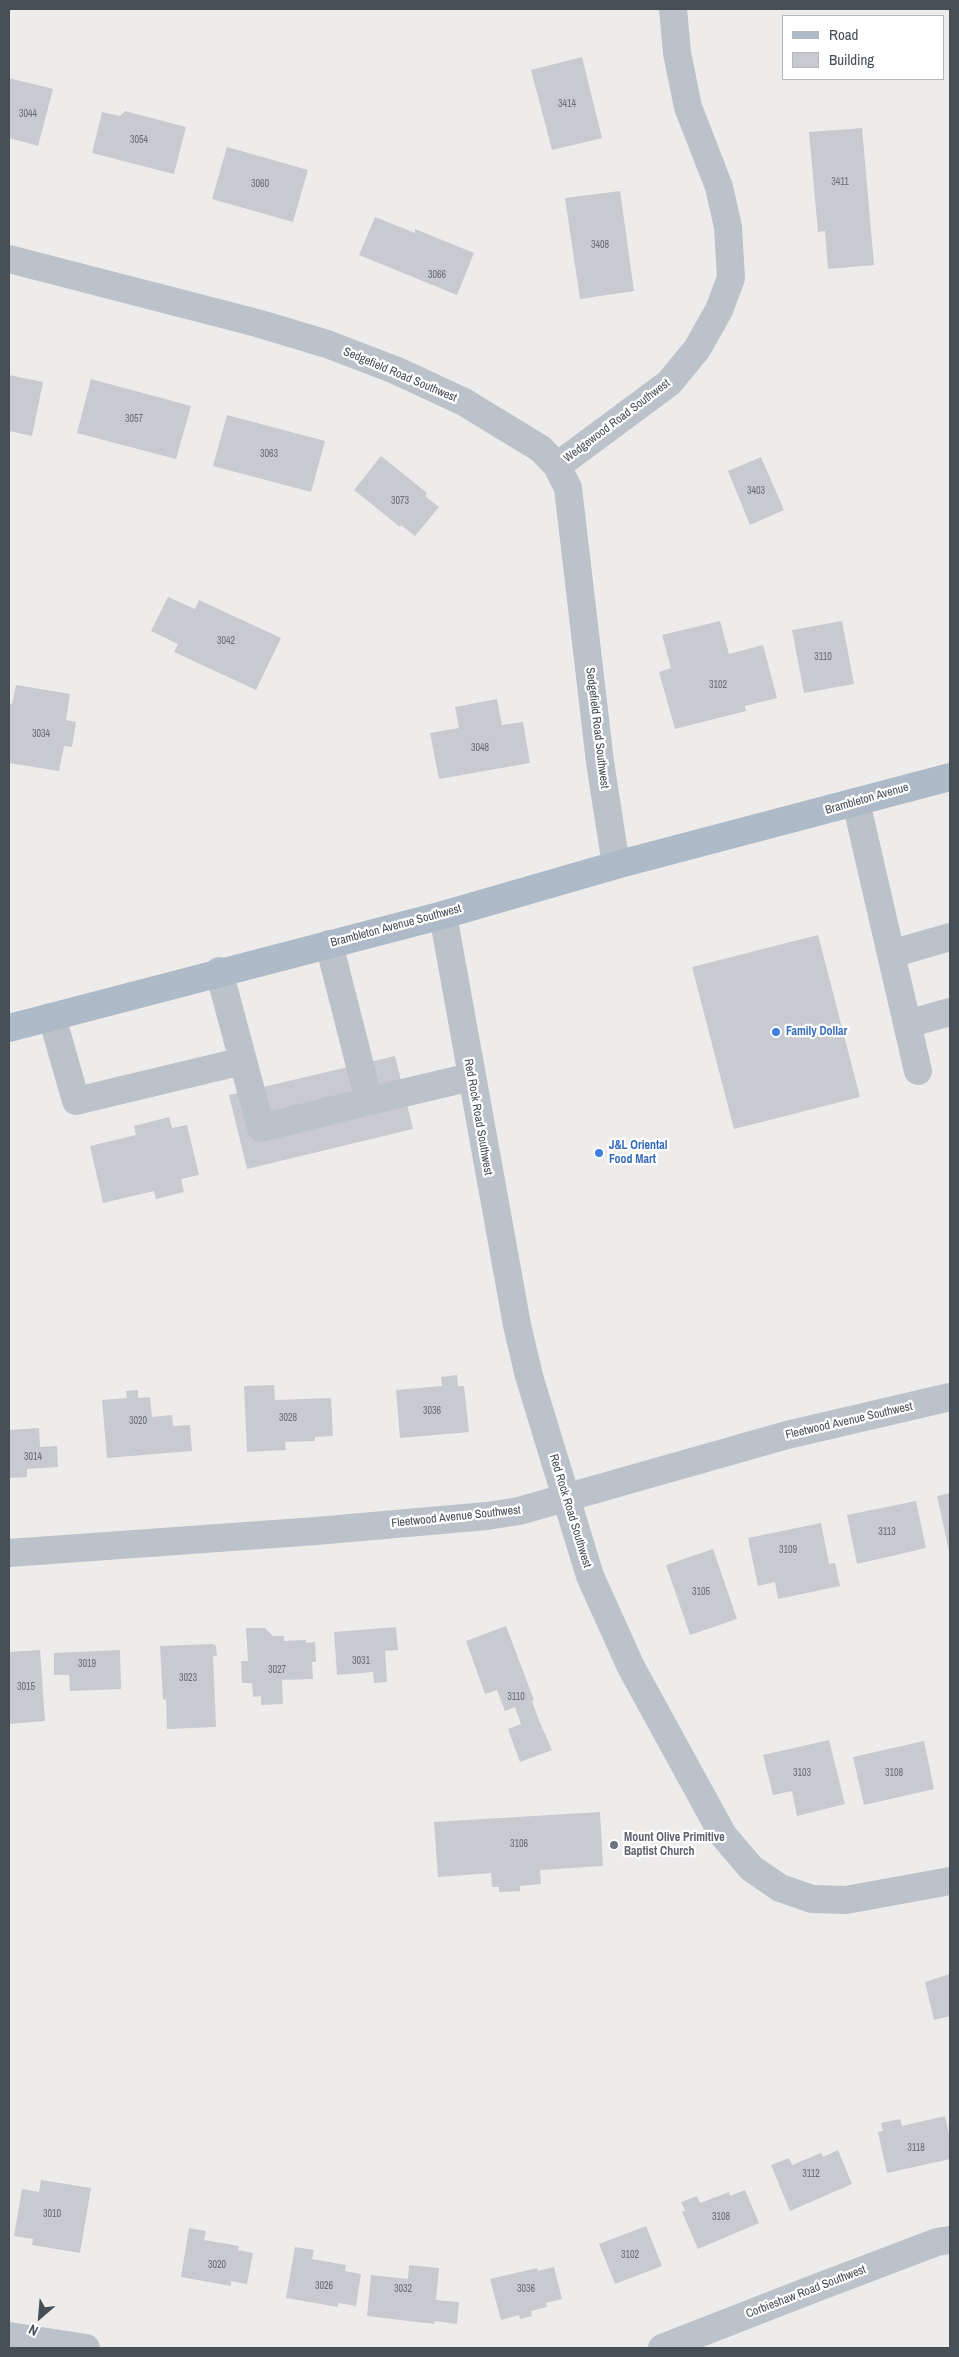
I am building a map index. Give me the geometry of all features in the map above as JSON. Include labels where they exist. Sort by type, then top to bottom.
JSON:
[{"type":"main road","name":"Brambleton Avenue","points":[[784,822],[950,777]]},
{"type":"main road","name":"Brambleton Avenue Southwest","points":[[9,1028],[219,971],[443,914],[616,865],[784,822]]},
{"type":"street","name":"Wedgewood Road Southwest","points":[[557,466],[669,383],[697,349],[719,310],[731,278],[728,227],[719,187],[688,107],[677,53],[674,9]]},
{"type":"street","name":"Sedgefield Road Southwest","points":[[9,259],[257,323],[327,344],[395,370],[464,402],[541,449],[557,466],[568,488],[600,762],[616,865]]},
{"type":"street","points":[[856,802],[918,1071]]},
{"type":"street","name":"Red Rock Road Southwest","points":[[443,914],[516,1325],[529,1376],[590,1576],[631,1667],[723,1835],[751,1868],[780,1888],[812,1899],[846,1900],[949,1882]]},
{"type":"street","points":[[891,954],[950,938]]},
{"type":"street","points":[[329,944],[369,1101]]},
{"type":"street","points":[[219,971],[262,1128],[471,1077]]},
{"type":"street","points":[[907,1024],[950,1012]]},
{"type":"street","points":[[52,1016],[76,1101],[243,1061]]},
{"type":"street","name":"Fleetwood Avenue Southwest","points":[[9,1553],[487,1516],[519,1511],[787,1435],[950,1397]]},
{"type":"street","name":"Corbieshaw Road Southwest","points":[[662,2348],[937,2242],[950,2240]]},
{"type":"street","points":[[9,2336],[86,2348]]},
{"type":"building","points":[[582,57],[602,138],[552,150],[531,70]]},
{"type":"building","points":[[9,78],[53,89],[38,146],[9,138]]},
{"type":"building","points":[[125,111],[186,127],[174,174],[92,153],[102,112],[120,116]]},
{"type":"building","points":[[862,128],[874,265],[828,269],[825,231],[818,232],[809,132]]},
{"type":"building","points":[[227,147],[308,170],[293,222],[212,199]]},
{"type":"building","points":[[620,191],[634,291],[580,299],[565,198]]},
{"type":"building","points":[[375,217],[415,233],[415,229],[474,253],[457,295],[359,255]]},
{"type":"building","points":[[9,375],[43,382],[32,436],[9,431]]},
{"type":"building","points":[[91,379],[191,406],[176,459],[77,433]]},
{"type":"building","points":[[227,415],[325,441],[311,492],[213,466]]},
{"type":"building","points":[[381,456],[427,493],[425,496],[439,507],[415,536],[401,525],[400,527],[354,490]]},
{"type":"building","points":[[761,457],[784,510],[750,525],[728,471]]},
{"type":"building","points":[[168,597],[195,609],[199,600],[281,638],[256,690],[174,652],[178,644],[151,631]]},
{"type":"building","points":[[720,621],[729,654],[763,645],[777,698],[745,706],[746,711],[675,729],[659,672],[671,668],[662,635]]},
{"type":"building","points":[[842,621],[854,684],[804,693],[792,630]]},
{"type":"building","points":[[16,685],[70,694],[66,720],[76,722],[72,747],[64,746],[59,771],[9,763],[9,703],[12,704]]},
{"type":"building","points":[[497,699],[502,725],[523,722],[530,763],[439,779],[430,733],[459,728],[455,707]]},
{"type":"building","name":"Family Dollar","points":[[818,935],[860,1097],[734,1129],[692,967]]},
{"type":"building","points":[[395,1056],[413,1129],[247,1169],[229,1095]]},
{"type":"building","points":[[169,1117],[172,1128],[187,1125],[199,1175],[181,1179],[184,1192],[156,1199],[154,1191],[103,1203],[90,1146],[136,1135],[134,1126]]},
{"type":"building","points":[[457,1375],[458,1386],[464,1386],[469,1432],[400,1438],[396,1390],[442,1386],[441,1377]]},
{"type":"building","points":[[274,1385],[275,1400],[331,1398],[333,1436],[315,1437],[315,1441],[285,1442],[286,1450],[247,1452],[244,1386]]},
{"type":"building","points":[[138,1390],[138,1398],[150,1397],[152,1417],[172,1415],[173,1426],[190,1425],[192,1451],[107,1458],[102,1400],[127,1398],[126,1391]]},
{"type":"building","points":[[39,1428],[40,1447],[57,1446],[58,1467],[27,1469],[27,1477],[9,1478],[9,1430]]},
{"type":"building","points":[[950,1493],[950,1551],[949,1551],[937,1496]]},
{"type":"building","points":[[916,1501],[926,1548],[857,1564],[847,1515]]},
{"type":"building","points":[[821,1523],[829,1564],[835,1563],[840,1586],[778,1599],[775,1582],[758,1586],[748,1538]]},
{"type":"building","points":[[713,1549],[737,1619],[690,1635],[666,1565]]},
{"type":"building","points":[[506,1626],[534,1700],[532,1701],[538,1718],[552,1750],[520,1762],[508,1729],[521,1724],[515,1707],[505,1711],[497,1690],[485,1694],[466,1641]]},
{"type":"building","points":[[396,1627],[398,1650],[385,1651],[387,1682],[374,1683],[373,1672],[337,1675],[334,1632]]},
{"type":"building","points":[[246,1628],[265,1628],[273,1636],[284,1636],[284,1641],[306,1640],[306,1643],[315,1642],[316,1662],[312,1662],[313,1679],[282,1680],[283,1704],[261,1705],[261,1696],[253,1697],[252,1683],[242,1683],[241,1661],[248,1661]]},
{"type":"building","points":[[213,1644],[216,1646],[217,1656],[213,1656],[216,1727],[167,1729],[166,1699],[163,1700],[160,1646]]},
{"type":"building","points":[[40,1650],[45,1721],[9,1724],[9,1652]]},
{"type":"building","points":[[120,1650],[121,1689],[70,1691],[69,1675],[54,1675],[54,1653]]},
{"type":"building","points":[[829,1740],[845,1804],[797,1816],[792,1791],[773,1795],[763,1755]]},
{"type":"building","points":[[924,1741],[934,1789],[864,1805],[853,1757]]},
{"type":"building","points":[[600,1812],[603,1866],[540,1870],[541,1884],[520,1886],[520,1891],[499,1892],[499,1887],[492,1887],[491,1873],[438,1877],[434,1822]]},
{"type":"building","points":[[950,1974],[950,2016],[934,2020],[925,1982]]},
{"type":"building","points":[[945,2116],[950,2138],[950,2159],[887,2173],[878,2132],[883,2131],[881,2123],[900,2119],[902,2126]]},
{"type":"building","points":[[838,2150],[852,2184],[790,2211],[771,2165],[789,2158],[792,2165],[821,2153],[823,2157]]},
{"type":"building","points":[[41,2180],[91,2188],[80,2253],[32,2245],[33,2239],[14,2236],[22,2189],[39,2192]]},
{"type":"building","points":[[745,2190],[759,2223],[698,2249],[682,2212],[685,2210],[681,2202],[697,2196],[700,2203],[729,2192],[730,2196]]},
{"type":"building","points":[[646,2226],[662,2266],[615,2284],[599,2244]]},
{"type":"building","points":[[189,2228],[206,2231],[204,2240],[239,2246],[238,2250],[253,2253],[247,2284],[231,2281],[231,2286],[181,2277]]},
{"type":"building","points":[[295,2247],[314,2250],[312,2259],[346,2265],[345,2271],[361,2274],[356,2306],[338,2303],[338,2307],[286,2298]]},
{"type":"building","points":[[409,2265],[439,2268],[436,2300],[459,2302],[457,2324],[435,2321],[434,2324],[367,2316],[371,2275],[408,2279]]},
{"type":"building","points":[[554,2267],[562,2299],[546,2303],[547,2307],[531,2311],[532,2316],[520,2319],[519,2315],[501,2320],[490,2279],[537,2268],[538,2271]]},
{"type":"place","name":"Family Dollar","points":[[776,1032]]},
{"type":"place","name":"J&L Oriental Food Mart","points":[[599,1153]]},
{"type":"place","name":"Mount Olive Primitive Baptist Church","points":[[614,1845]]}]
